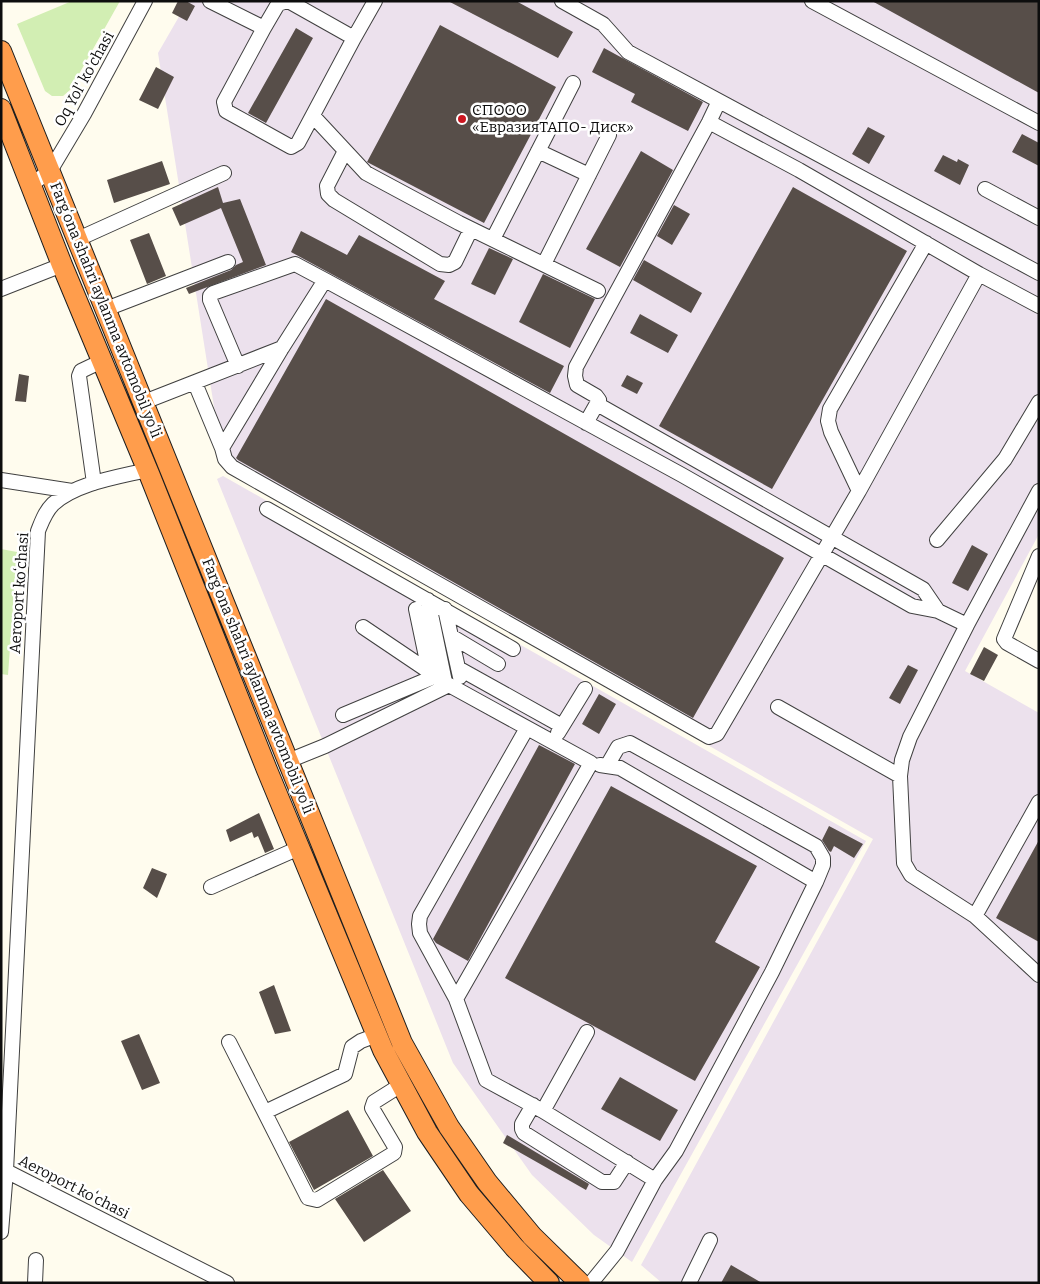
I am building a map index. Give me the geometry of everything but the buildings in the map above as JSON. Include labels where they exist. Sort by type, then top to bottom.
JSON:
[{"type":"highway","name":"Fargʻona shahri aylanma avtomobil yoʻli","points":[[1,51],[402,1043],[449,1128],[487,1182],[532,1236],[580,1283]]},
{"type":"highway","name":"Fargʻona shahri aylanma avtomobil yoʻli","points":[[1,109],[32,184],[62,265],[377,1035],[401,1085],[427,1132],[469,1194],[514,1247],[549,1283]]},
{"type":"street","name":"Oq Yol' ko'chasi","points":[[50,172],[84,114],[145,1]]},
{"type":"street","points":[[210,1],[264,28]]},
{"type":"street","points":[[354,38],[290,2],[278,4],[224,102],[226,110],[285,145],[291,147],[298,143],[375,1]]},
{"type":"street","points":[[562,1],[603,24],[628,52],[1039,273]]},
{"type":"street","points":[[812,1],[1039,123]]},
{"type":"street","points":[[493,239],[573,83]]},
{"type":"street","points":[[586,423],[597,404],[598,398],[577,385],[576,367],[709,122],[718,100]]},
{"type":"street","points":[[313,116],[366,173],[471,229],[598,290]]},
{"type":"street","points":[[709,122],[799,170],[979,274],[1039,306]]},
{"type":"street","points":[[544,264],[609,135]]},
{"type":"street","points":[[345,151],[327,186],[328,194],[334,200],[440,264],[449,265],[455,262],[471,229]]},
{"type":"street","points":[[538,151],[589,175]]},
{"type":"street","points":[[32,184],[50,172]]},
{"type":"street","points":[[78,239],[224,173]]},
{"type":"street","points":[[985,189],[1039,218]]},
{"type":"street","points":[[859,491],[831,432],[828,421],[830,409],[926,243]]},
{"type":"street","points":[[106,308],[228,262]]},
{"type":"street","points":[[238,366],[210,296],[213,293],[295,264],[682,475],[912,606],[938,611],[967,625]]},
{"type":"street","points":[[1,289],[62,265]]},
{"type":"street","points":[[195,382],[225,459],[232,467],[709,738],[717,734],[822,555],[979,274]]},
{"type":"street","points":[[222,448],[325,280]]},
{"type":"street","points":[[144,402],[282,348]]},
{"type":"street","points":[[94,483],[79,376],[81,371],[102,362]]},
{"type":"street","points":[[937,540],[1005,459],[1039,402]]},
{"type":"street","points":[[597,404],[923,589],[938,611]]},
{"type":"street","points":[[682,475],[691,457]]},
{"type":"street","name":"Aeroport koʻchasi","points":[[147,470],[94,483],[72,491],[53,504],[43,517],[38,531],[4,1170],[227,1283]]},
{"type":"street","points":[[1,480],[72,491]]},
{"type":"street","points":[[1039,491],[967,625],[910,737],[902,760],[900,776],[904,864],[911,875],[975,916],[1039,975]]},
{"type":"street","points":[[267,510],[513,649]]},
{"type":"street","points":[[1039,556],[1004,639],[1007,643],[1039,661]]},
{"type":"street","points":[[428,600],[440,679]]},
{"type":"street","points":[[445,609],[464,693]]},
{"type":"street","points":[[416,610],[440,679]]},
{"type":"street","points":[[364,627],[440,679],[464,693],[591,763],[620,768],[816,882]]},
{"type":"street","points":[[451,636],[498,664]]},
{"type":"street","points":[[458,668],[562,726]]},
{"type":"street","points":[[288,761],[325,746],[440,679]]},
{"type":"street","points":[[343,715],[440,679]]},
{"type":"street","points":[[552,742],[585,689]]},
{"type":"street","points":[[778,707],[900,776]]},
{"type":"street","points":[[527,728],[420,916],[420,933],[456,999],[486,1080],[538,1108],[656,1180]]},
{"type":"street","points":[[591,1283],[617,1251],[656,1180],[681,1142],[772,972],[823,865],[816,846],[630,743],[618,747],[608,766]]},
{"type":"street","points":[[456,999],[591,763]]},
{"type":"street","points":[[975,916],[1039,802]]},
{"type":"street","points":[[211,887],[299,848]]},
{"type":"street","points":[[587,1032],[538,1108],[522,1124],[522,1129],[524,1133],[602,1182],[614,1182],[627,1162]]},
{"type":"street","points":[[265,1112],[345,1074],[352,1047],[377,1035]]},
{"type":"street","points":[[230,1042],[308,1198],[316,1200],[394,1153],[394,1148],[372,1108],[372,1104],[401,1085]]},
{"type":"street","points":[[1,1232],[4,1170]]},
{"type":"street","points":[[689,1283],[710,1240]]},
{"type":"street","points":[[35,1283],[36,1260]]},
{"type":"shaded area","points":[[188,1],[1039,1],[1039,534],[965,671],[1039,713],[1039,1283],[662,1283],[641,1265],[873,839],[224,470],[158,53]]},
{"type":"shaded area","points":[[223,476],[866,841],[632,1262],[594,1235],[532,1175],[453,1063],[217,479]]},
{"type":"green space","points":[[72,1],[120,1],[70,90],[63,96],[52,96],[45,91],[17,24]]},
{"type":"green space","points":[[1,549],[17,552],[8,675],[1,674]]},
{"type":"place","name":"СПООО «ЕвразияТАПО- Диск»","points":[[462,119]]}]
